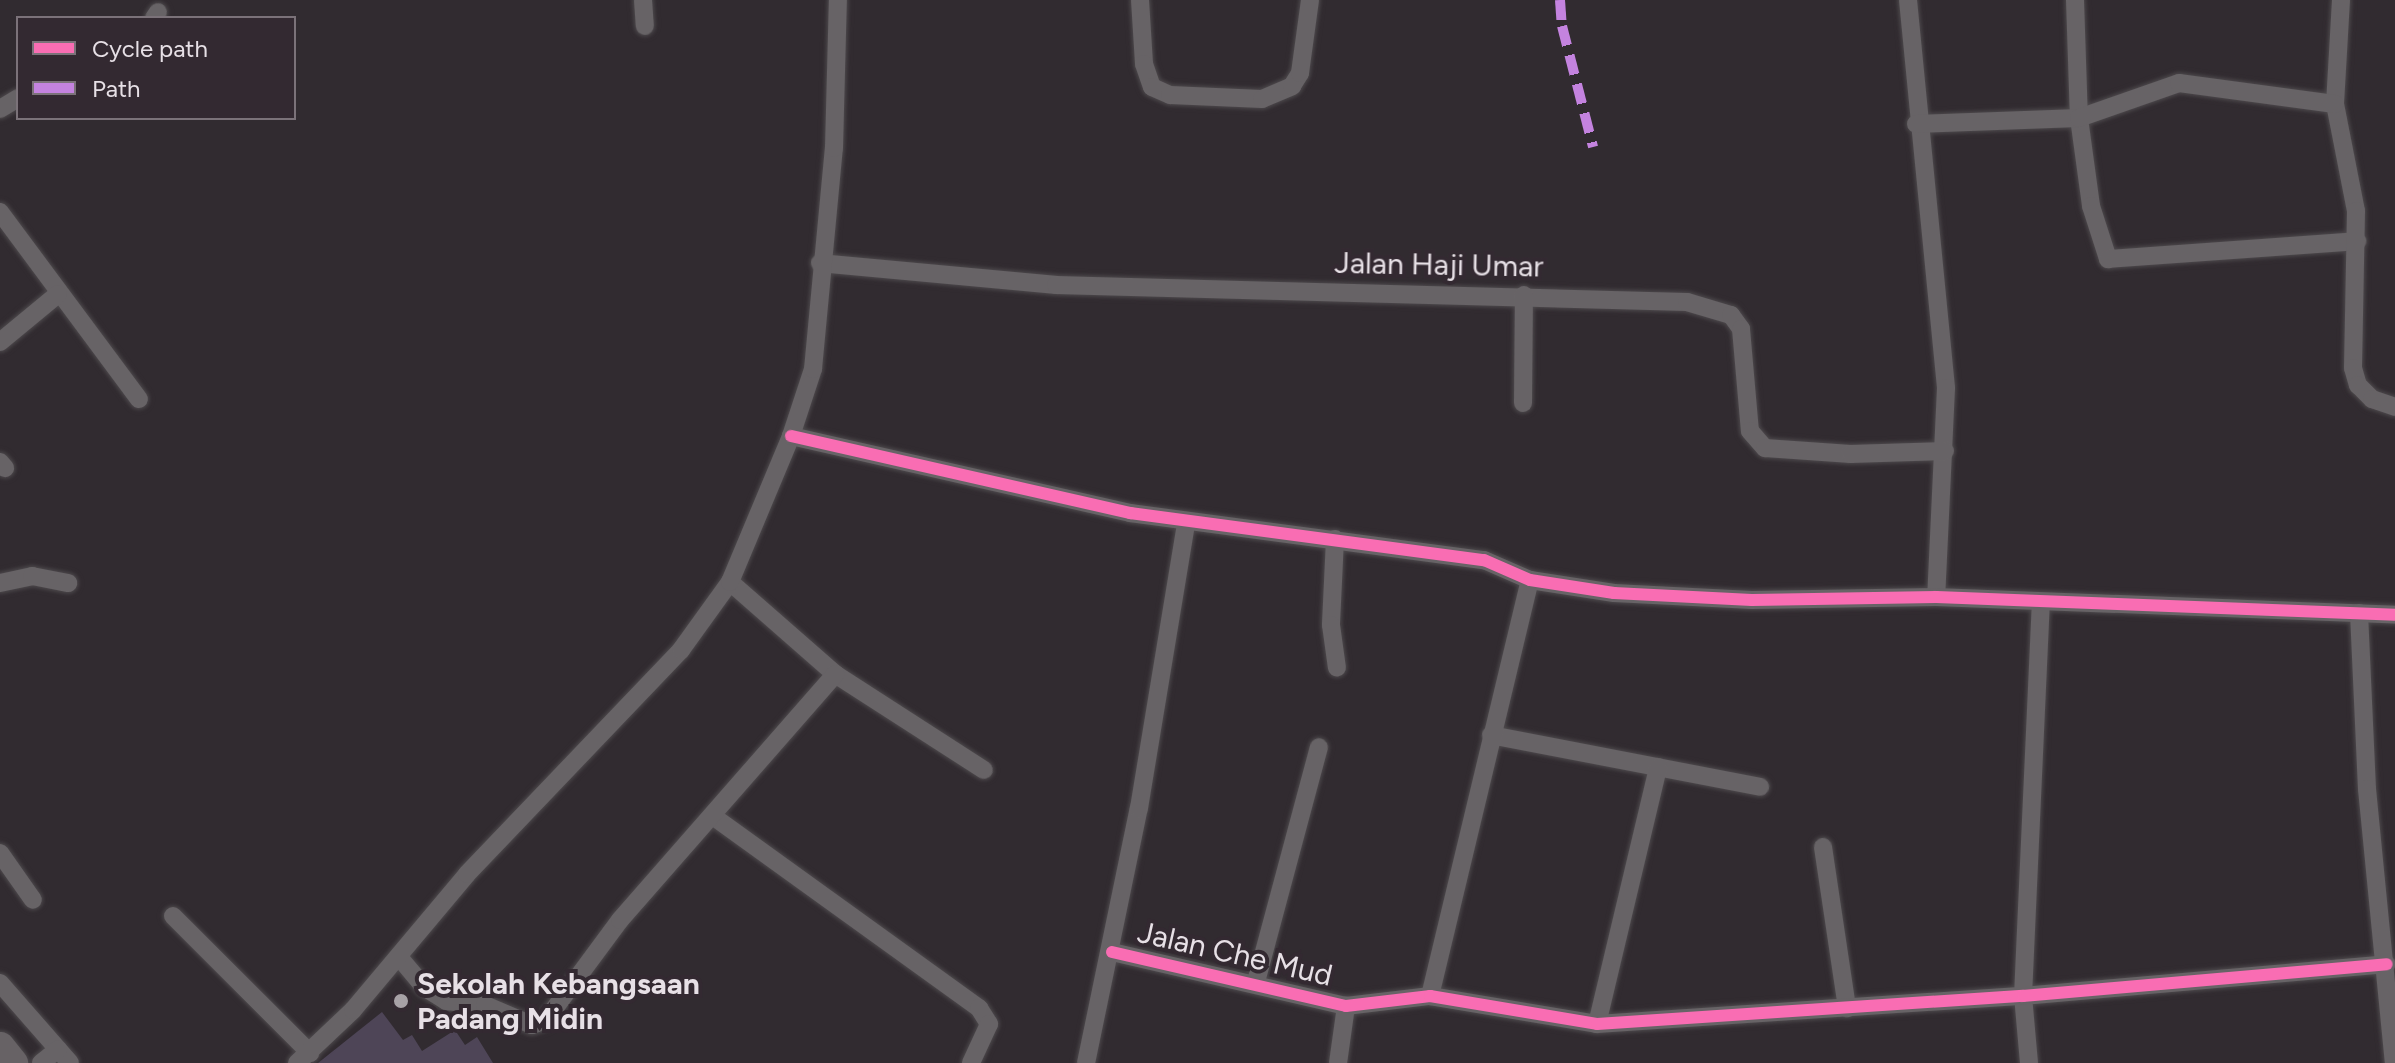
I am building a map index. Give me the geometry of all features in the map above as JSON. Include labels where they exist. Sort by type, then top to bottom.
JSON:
[{"type":"highway","points":[[0,1047],[13,1063]]},
{"type":"street","points":[[643,0],[645,26]]},
{"type":"street","points":[[173,916],[304,1058],[399,957],[467,874],[681,650],[730,582],[791,436],[813,369],[820,263],[834,148],[838,0]]},
{"type":"street","points":[[1140,0],[1144,64],[1152,87],[1170,95],[1262,99],[1292,86],[1300,73],[1310,0]]},
{"type":"street","points":[[1908,0],[1916,124],[1946,388],[1936,597]]},
{"type":"street","points":[[2075,0],[2079,118],[2091,206],[2108,259],[2357,241]]},
{"type":"street","points":[[2341,0],[2335,104],[2357,241],[2353,368],[2358,385],[2372,399],[2395,407]]},
{"type":"street","points":[[1916,124],[2079,118],[2179,83],[2335,104]]},
{"type":"street","points":[[0,212],[139,399]]},
{"type":"street","name":"Jalan Haji Umar","points":[[820,263],[1056,285],[1524,295],[1687,302],[1731,315],[1745,350],[1750,431],[1765,448],[1851,454],[1945,451]]},
{"type":"street","points":[[0,342],[58,294]]},
{"type":"street","points":[[1523,403],[1524,295]]},
{"type":"street","points":[[791,436],[1032,493],[1186,523],[1335,539],[1484,560],[1530,580],[1682,598],[1936,597],[2041,604],[2395,615]]},
{"type":"street","points":[[1086,1063],[1112,952],[1186,523]]},
{"type":"street","points":[[1335,539],[1331,625],[1337,668]]},
{"type":"street","points":[[0,583],[32,576],[68,583]]},
{"type":"street","points":[[1430,996],[1530,580]]},
{"type":"street","points":[[730,582],[835,674],[984,770]]},
{"type":"street","points":[[2029,1063],[2023,996],[2041,604]]},
{"type":"street","points":[[2359,613],[2367,789],[2390,971],[2394,1063]]},
{"type":"street","points":[[399,957],[424,987],[446,1001],[485,1005],[532,1025],[546,1020],[620,920],[714,817],[835,674]]},
{"type":"street","points":[[1491,735],[1760,787]]},
{"type":"street","points":[[1256,982],[1319,747]]},
{"type":"street","points":[[1597,1024],[1658,767]]},
{"type":"street","points":[[714,817],[979,1008],[989,1024],[971,1063]]},
{"type":"street","points":[[1823,847],[1847,1008]]},
{"type":"street","points":[[0,853],[33,900]]},
{"type":"street","name":"Jalan Che Mud","points":[[1112,952],[1256,982],[1346,1006]]},
{"type":"street","points":[[1338,1063],[1346,1006],[1430,996],[1597,1024],[2390,971]]},
{"type":"street","points":[[0,983],[64,1056],[41,1063]]},
{"type":"building","points":[[382,1012],[403,1040],[412,1035],[422,1051],[455,1030],[465,1045],[477,1037],[493,1063],[318,1063]]},
{"type":"marked path","points":[[1560,0],[1562,26],[1593,147]]},
{"type":"cycle path","points":[[791,436],[1130,513],[1484,560],[1530,580],[1614,593],[1752,600],[1936,597],[2395,615]]},
{"type":"cycle path","points":[[1112,952],[1346,1006],[1430,996],[1597,1024],[2023,996],[2387,964]]},
{"type":"place","name":"Sekolah Kebangsaan Padang Midin","points":[[401,1001]]}]
